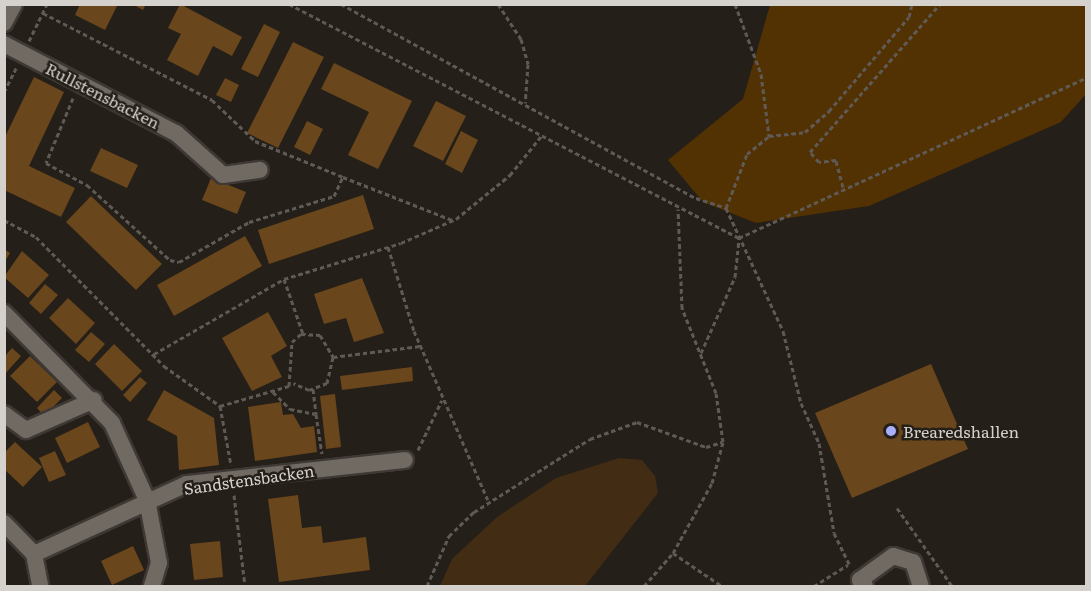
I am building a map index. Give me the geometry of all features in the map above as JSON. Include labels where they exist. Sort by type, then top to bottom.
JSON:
[{"type":"street","points":[[4,23],[14,4]]},
{"type":"street","name":"Rullstensbacken","points":[[4,44],[176,133],[223,175],[260,170]]},
{"type":"street","points":[[4,314],[94,400],[129,456],[147,501],[159,563],[152,586]]},
{"type":"street","points":[[4,414],[26,430],[94,400]]},
{"type":"street","name":"Sandstensbacken","points":[[34,554],[187,484],[405,460]]},
{"type":"street","points":[[4,524],[34,554],[40,586]]},
{"type":"street","points":[[863,583],[879,561],[904,556],[920,571],[921,586]]},
{"type":"path","points":[[289,4],[542,135],[678,210],[739,238]]},
{"type":"path","points":[[340,4],[696,198],[726,208]]},
{"type":"path","points":[[498,4],[521,39],[528,64],[525,103]]},
{"type":"path","points":[[735,4],[761,74],[769,136]]},
{"type":"path","points":[[863,583],[848,564],[834,533],[819,443],[801,403],[783,331],[726,208],[747,154],[769,136],[805,132],[829,111],[909,17],[912,4]]},
{"type":"path","points":[[843,188],[836,160],[819,162],[810,152],[940,4]]},
{"type":"path","points":[[43,13],[212,100],[255,141],[452,220]]},
{"type":"path","points":[[739,238],[843,188],[1086,78]]},
{"type":"path","points":[[80,83],[46,163],[87,185],[170,260],[179,262],[249,222],[334,196],[343,177]]},
{"type":"path","points":[[154,354],[284,279],[388,247],[452,220],[510,175],[542,135]]},
{"type":"path","points":[[644,586],[673,553],[712,483],[723,442],[722,415],[701,353],[682,308],[678,210]]},
{"type":"path","points":[[4,220],[36,237],[154,354],[220,406],[245,586]]},
{"type":"path","points":[[701,353],[735,277],[739,238]]},
{"type":"path","points":[[388,247],[420,346],[488,500]]},
{"type":"path","points":[[284,279],[303,334]]},
{"type":"path","points":[[220,406],[273,392],[293,383],[313,389],[327,383],[333,357],[320,335],[303,334]]},
{"type":"path","points":[[293,383],[289,353],[303,334]]},
{"type":"path","points":[[333,357],[420,346]]},
{"type":"path","points":[[313,389],[324,469]]},
{"type":"path","points":[[273,392],[290,409],[316,414]]},
{"type":"path","points":[[405,460],[416,455],[442,400]]},
{"type":"path","points":[[427,586],[449,536],[488,500],[590,439],[637,422],[706,447],[723,442]]},
{"type":"path","points":[[897,508],[951,586]]},
{"type":"path","points":[[673,553],[722,586]]},
{"type":"path","points":[[814,586],[848,564]]},
{"type":"shaded area","points":[[770,5],[1086,5],[1086,94],[1061,122],[869,206],[756,223],[703,202],[668,160],[743,99]]},
{"type":"shaded area","points":[[619,458],[642,460],[655,476],[658,493],[585,586],[440,586],[452,559],[497,517],[556,478]]},
{"type":"building","points":[[80,4],[118,4],[105,30],[75,15]]},
{"type":"building","points":[[132,4],[146,4],[143,10]]},
{"type":"building","points":[[180,4],[242,37],[232,56],[213,46],[198,76],[167,60],[181,34],[168,28]]},
{"type":"building","points":[[264,24],[280,32],[258,77],[241,69]]},
{"type":"building","points":[[293,42],[324,57],[278,148],[247,133]]},
{"type":"building","points":[[334,63],[412,101],[378,169],[348,155],[369,112],[321,89]]},
{"type":"building","points":[[34,77],[64,92],[29,166],[75,188],[61,217],[4,190],[4,139]]},
{"type":"building","points":[[225,78],[239,85],[231,102],[216,95]]},
{"type":"building","points":[[436,101],[466,116],[443,161],[413,146]]},
{"type":"building","points":[[307,121],[323,129],[310,155],[294,147]]},
{"type":"building","points":[[461,131],[478,140],[462,173],[445,164]]},
{"type":"building","points":[[101,148],[138,165],[127,188],[90,171]]},
{"type":"building","points":[[211,178],[246,192],[237,214],[202,200]]},
{"type":"building","points":[[363,195],[374,229],[269,264],[258,230]]},
{"type":"building","points":[[91,196],[162,264],[136,290],[66,222]]},
{"type":"building","points":[[245,236],[262,266],[174,316],[157,285]]},
{"type":"building","points":[[4,249],[10,253],[4,263]]},
{"type":"building","points":[[22,251],[49,275],[28,298],[4,277]]},
{"type":"building","points":[[362,278],[384,333],[354,342],[346,318],[324,324],[314,294]]},
{"type":"building","points":[[45,284],[58,295],[41,314],[29,303]]},
{"type":"building","points":[[68,298],[95,323],[76,344],[49,318]]},
{"type":"building","points":[[268,312],[287,346],[271,356],[282,377],[252,391],[222,338]]},
{"type":"building","points":[[91,332],[105,344],[89,362],[75,350]]},
{"type":"building","points":[[114,344],[142,371],[122,391],[95,364]]},
{"type":"building","points":[[12,348],[21,356],[4,375],[4,357]]},
{"type":"building","points":[[30,356],[57,382],[37,402],[10,376]]},
{"type":"building","name":"Brearedshallen","points":[[931,364],[968,449],[852,498],[815,413]]},
{"type":"building","points":[[412,367],[413,381],[342,390],[340,376]]},
{"type":"building","points":[[140,377],[147,383],[130,402],[123,395]]},
{"type":"building","points":[[54,390],[62,398],[44,416],[37,408]]},
{"type":"building","points":[[164,390],[214,418],[219,465],[179,470],[177,436],[147,420]]},
{"type":"building","points":[[335,394],[341,447],[326,449],[320,396]]},
{"type":"building","points":[[281,402],[283,415],[293,414],[301,428],[314,426],[317,452],[255,461],[248,407]]},
{"type":"building","points":[[88,422],[100,447],[67,463],[55,438]]},
{"type":"building","points":[[15,442],[42,467],[23,487],[4,469],[4,453]]},
{"type":"building","points":[[55,451],[66,475],[49,482],[39,458]]},
{"type":"building","points":[[298,495],[302,528],[321,526],[323,543],[366,537],[370,570],[279,582],[268,499]]},
{"type":"building","points":[[220,541],[223,577],[194,580],[190,544]]},
{"type":"building","points":[[133,546],[144,570],[112,585],[101,561]]},
{"type":"place","name":"Brearedshallen","points":[[891,431]]}]
